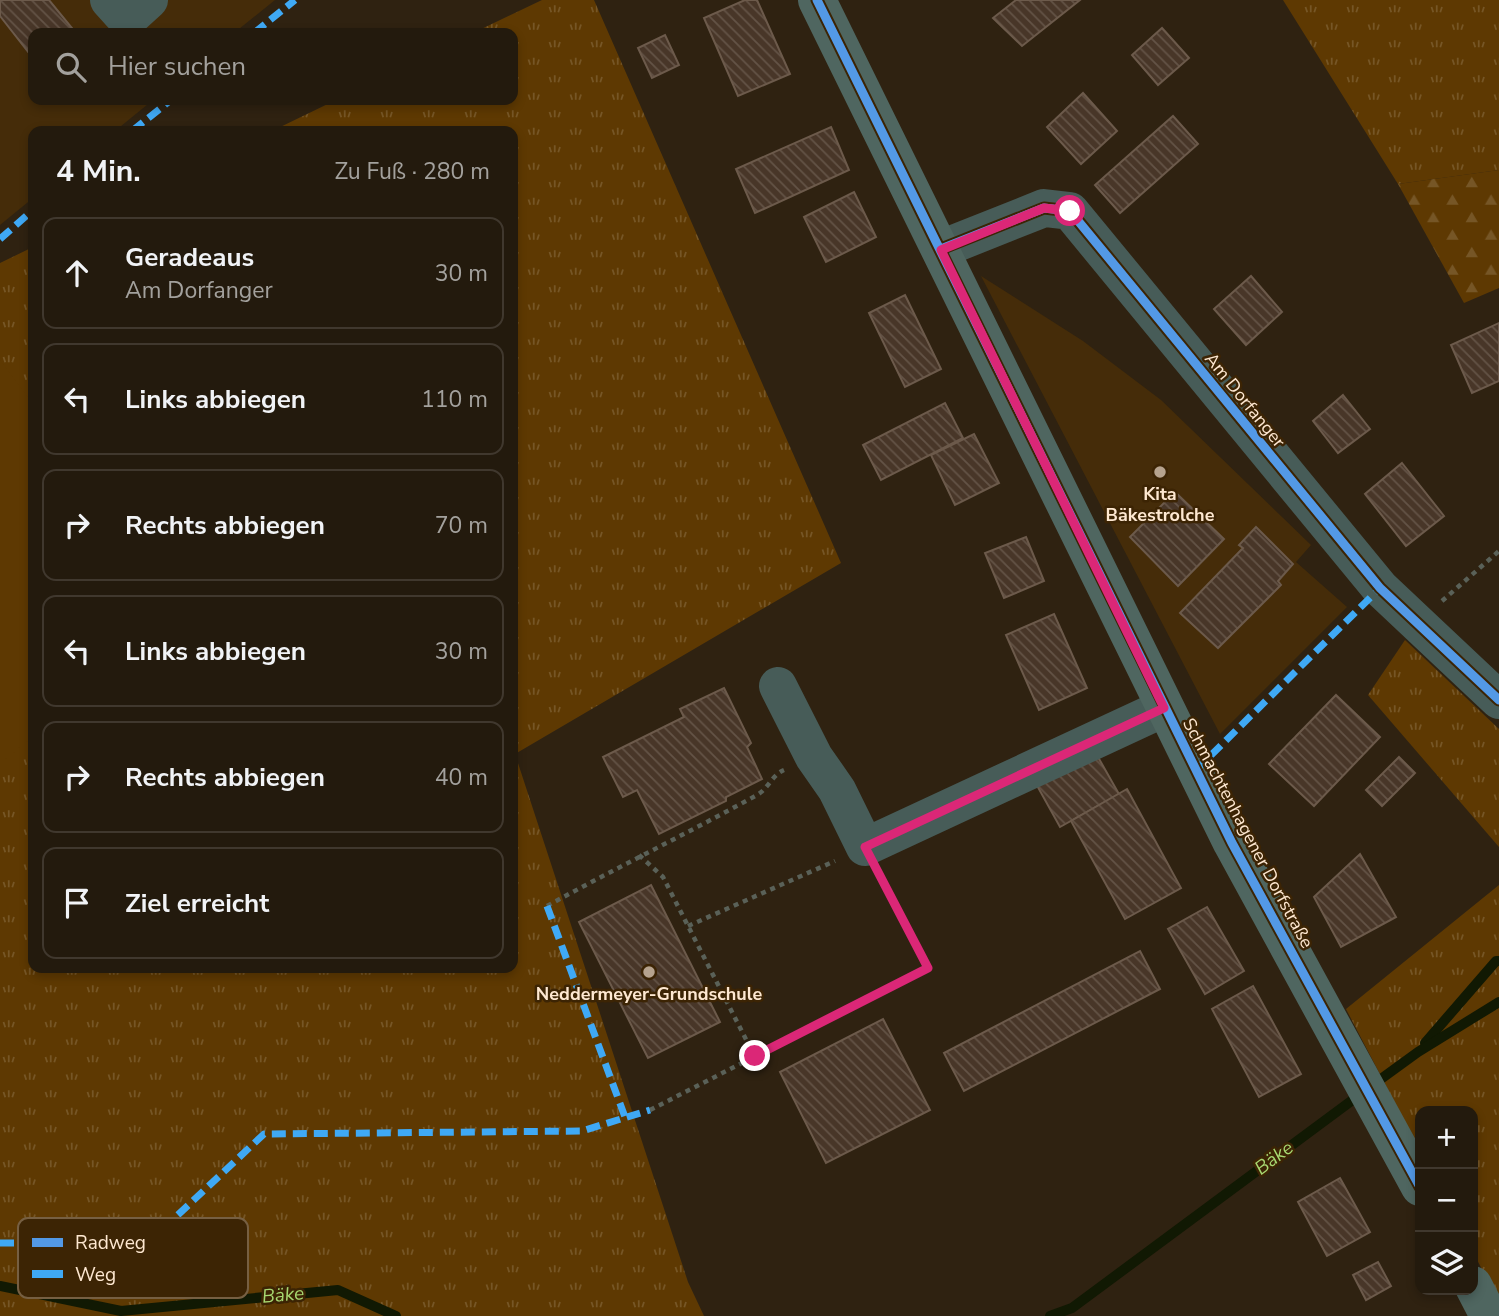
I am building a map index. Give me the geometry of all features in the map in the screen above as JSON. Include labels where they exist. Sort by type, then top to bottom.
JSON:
[{"type":"main road","name":"Schmachtenhagener Dorfstraße","points":[[817,0],[1232,842],[1415,1177]]},
{"type":"main road","points":[[1478,1295],[1489,1316]]},
{"type":"street","points":[[108,0],[127,20],[149,0]]},
{"type":"street","name":"Am Dorfanger","points":[[941,250],[1044,208],[1070,211],[1380,588],[1499,700]]},
{"type":"street","points":[[778,686],[814,757],[837,790],[865,847],[1164,708]]},
{"type":"path","points":[[1417,623],[1499,551]]},
{"type":"path","points":[[547,906],[639,855],[761,793],[777,773],[814,757]]},
{"type":"path","points":[[650,1110],[928,968],[865,847],[688,926]]},
{"type":"path","points":[[639,855],[663,877],[755,1056]]},
{"type":"shaded area","points":[[0,0],[275,0],[240,28],[28,28],[28,105],[147,105],[121,126],[28,126],[28,202],[0,225]]},
{"type":"shaded area","name":"Kita Bäkestrolche","points":[[981,276],[1083,341],[1161,400],[1311,545],[1296,562],[1347,607],[1220,734]]},
{"type":"green space","points":[[542,0],[594,0],[841,563],[518,752],[518,126],[282,126],[326,105],[518,105],[518,28],[483,28]]},
{"type":"green space","points":[[1283,0],[1499,0],[1499,170],[1398,184]]},
{"type":"green space","points":[[1499,170],[1499,288],[1464,303],[1398,184]]},
{"type":"green space","points":[[28,249],[28,973],[518,973],[518,763],[688,1282],[704,1316],[0,1316],[0,263]]},
{"type":"green space","points":[[0,360],[28,397],[28,740],[0,764]]},
{"type":"green space","points":[[1405,640],[1499,729],[1499,847],[1368,695]]},
{"type":"green space","points":[[1499,885],[1499,1302],[1478,1262],[1478,1106],[1415,1106],[1415,1141],[1346,1009]]},
{"type":"building","points":[[0,0],[49,0],[72,28],[28,28],[28,52],[0,16]]},
{"type":"building","points":[[745,0],[757,0],[790,74],[738,96],[704,18]]},
{"type":"building","points":[[1016,0],[1080,0],[1022,46],[993,18]]},
{"type":"building","points":[[1162,28],[1189,58],[1158,85],[1132,55]]},
{"type":"building","points":[[665,35],[679,65],[652,78],[638,48]]},
{"type":"building","points":[[1083,93],[1117,131],[1081,164],[1047,127]]},
{"type":"building","points":[[1173,116],[1198,144],[1120,213],[1095,185]]},
{"type":"building","points":[[831,127],[849,170],[755,213],[736,169]]},
{"type":"building","points":[[854,192],[876,237],[826,262],[804,217]]},
{"type":"building","points":[[1251,276],[1282,312],[1246,345],[1214,309]]},
{"type":"building","points":[[905,295],[941,369],[905,387],[869,313]]},
{"type":"building","points":[[1499,323],[1499,381],[1472,393],[1451,345]]},
{"type":"building","points":[[1343,395],[1370,429],[1338,453],[1313,421]]},
{"type":"building","points":[[945,403],[963,438],[881,480],[863,445]]},
{"type":"building","points":[[974,434],[999,483],[955,505],[931,455]]},
{"type":"building","points":[[1402,463],[1444,516],[1406,546],[1365,494]]},
{"type":"building","points":[[1175,492],[1224,539],[1178,586],[1130,537]]},
{"type":"building","points":[[1256,527],[1293,564],[1278,581],[1281,585],[1218,648],[1180,613],[1243,548],[1239,545]]},
{"type":"building","points":[[1026,537],[1044,581],[1004,598],[985,553]]},
{"type":"building","points":[[1054,614],[1087,688],[1039,710],[1006,635]]},
{"type":"building","points":[[724,688],[751,743],[747,747],[762,779],[726,797],[726,801],[659,834],[637,790],[623,797],[603,757],[684,717],[680,709]]},
{"type":"building","points":[[1336,695],[1380,737],[1314,806],[1269,764]]},
{"type":"building","points":[[1094,750],[1119,794],[1060,827],[1035,782]]},
{"type":"building","points":[[1399,757],[1415,773],[1382,806],[1366,790]]},
{"type":"building","points":[[1127,789],[1181,888],[1125,919],[1071,821]]},
{"type":"building","points":[[1360,854],[1396,917],[1341,947],[1314,897]]},
{"type":"building","name":"Neddermeyer-Grundschule","points":[[651,885],[720,1022],[648,1058],[579,922]]},
{"type":"building","points":[[1207,907],[1244,971],[1205,994],[1168,929]]},
{"type":"building","points":[[1140,951],[1160,989],[964,1091],[944,1053]]},
{"type":"building","points":[[1253,986],[1301,1074],[1259,1097],[1212,1009]]},
{"type":"building","points":[[883,1019],[930,1110],[826,1163],[780,1072]]},
{"type":"building","points":[[1340,1178],[1370,1232],[1327,1256],[1298,1202]]},
{"type":"building","points":[[1378,1262],[1391,1286],[1366,1300],[1353,1275]]},
{"type":"waterway","points":[[1425,1043],[1496,961],[1499,961]]},
{"type":"waterway","name":"Bäke","points":[[1374,1084],[1418,1052],[1499,1002]]},
{"type":"waterway","name":"Bäke","points":[[1050,1316],[1072,1308],[1362,1093]]},
{"type":"waterway","name":"Bäke","points":[[0,1286],[18,1290]]},
{"type":"waterway","name":"Bäke","points":[[58,1298],[121,1311],[338,1290],[396,1316]]},
{"type":"marked path","points":[[260,28],[295,0]]},
{"type":"marked path","points":[[138,126],[165,105]]},
{"type":"marked path","points":[[0,239],[28,214]]},
{"type":"marked path","points":[[1196,770],[1380,588]]},
{"type":"marked path","points":[[547,906],[625,1117]]},
{"type":"marked path","points":[[175,1218],[264,1134],[582,1131],[650,1110]]},
{"type":"marked path","points":[[0,1243],[18,1243]]},
{"type":"cycle path","points":[[817,0],[1232,843],[1415,1178]]},
{"type":"cycle path","points":[[941,249],[1044,208],[1070,211],[1380,588],[1499,700]]},
{"type":"place","name":"Kita Bäkestrolche","points":[[1160,472]]},
{"type":"place","name":"Neddermeyer-Grundschule","points":[[649,972]]},
{"type":"route","points":[[755,1056],[928,968],[865,847],[1164,708],[941,250],[1044,208],[1070,211]]}]
